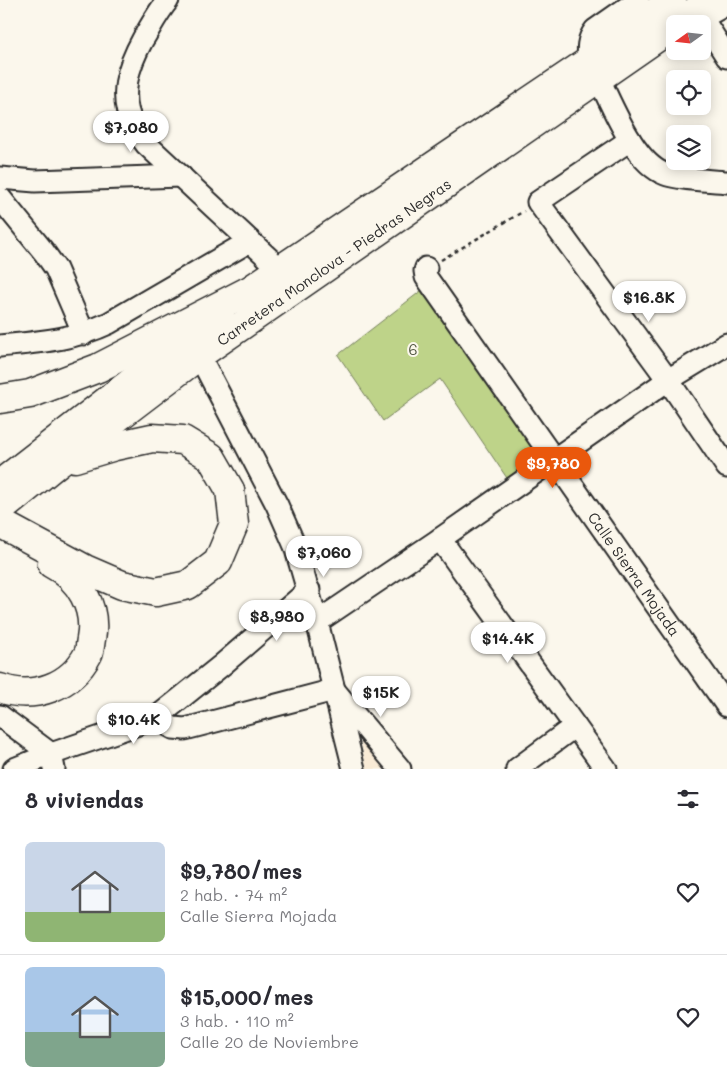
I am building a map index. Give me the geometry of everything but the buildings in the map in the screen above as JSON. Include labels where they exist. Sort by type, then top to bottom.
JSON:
[{"type":"main road","name":"Carretera Monclova - Piedras Negras","points":[[5,493],[59,462],[199,355],[593,69],[672,0]]},
{"type":"main road","name":"Carretera Monclova - Piedras Negras","points":[[5,493],[250,290],[280,269],[593,69],[624,60],[666,34]]},
{"type":"main road","points":[[0,399],[30,394],[98,368],[250,290]]},
{"type":"main road","points":[[0,523],[85,569],[122,585],[156,592],[188,585],[218,562],[234,524],[230,490],[211,457],[183,440],[152,438],[59,462]]},
{"type":"main road","points":[[0,536],[60,568],[78,583],[89,603],[93,629],[89,653],[76,672],[56,686],[34,693],[12,693],[0,688]]},
{"type":"street","points":[[168,0],[157,14],[134,55],[126,80],[126,104],[133,125],[146,144],[280,269]]},
{"type":"street","points":[[638,0],[595,30],[590,37],[588,45],[593,69],[630,140],[644,160],[663,174],[727,182]]},
{"type":"street","points":[[699,15],[727,4]]},
{"type":"street","points":[[624,60],[666,38]]},
{"type":"street","points":[[711,40],[727,57]]},
{"type":"street","points":[[630,140],[538,202],[668,380],[727,468]]},
{"type":"street","points":[[0,178],[35,181],[181,176]]},
{"type":"street","points":[[0,198],[56,269],[84,334]]},
{"type":"street","points":[[0,346],[62,339],[84,334],[109,323],[250,241]]},
{"type":"street","name":"Calle Sierra Mojada","points":[[426,268],[426,277],[727,706]]},
{"type":"street","points":[[317,622],[668,380],[727,344]]},
{"type":"street","points":[[199,355],[277,505],[295,546],[317,622],[354,769]]},
{"type":"street","points":[[440,539],[606,769]]},
{"type":"street","points":[[14,769],[52,761],[156,718],[222,665],[308,590]]},
{"type":"street","points":[[156,718],[173,728],[185,729],[334,690]]},
{"type":"street","points":[[334,690],[400,769]]},
{"type":"street","points":[[0,716],[52,761]]},
{"type":"street","points":[[517,769],[575,726]]},
{"type":"path","points":[[426,268],[538,202]]},
{"type":"shaded area","points":[[357,726],[392,769],[367,769]]},
{"type":"green space","name":"6","points":[[426,287],[543,459],[511,484],[440,379],[383,421],[338,355]]}]
